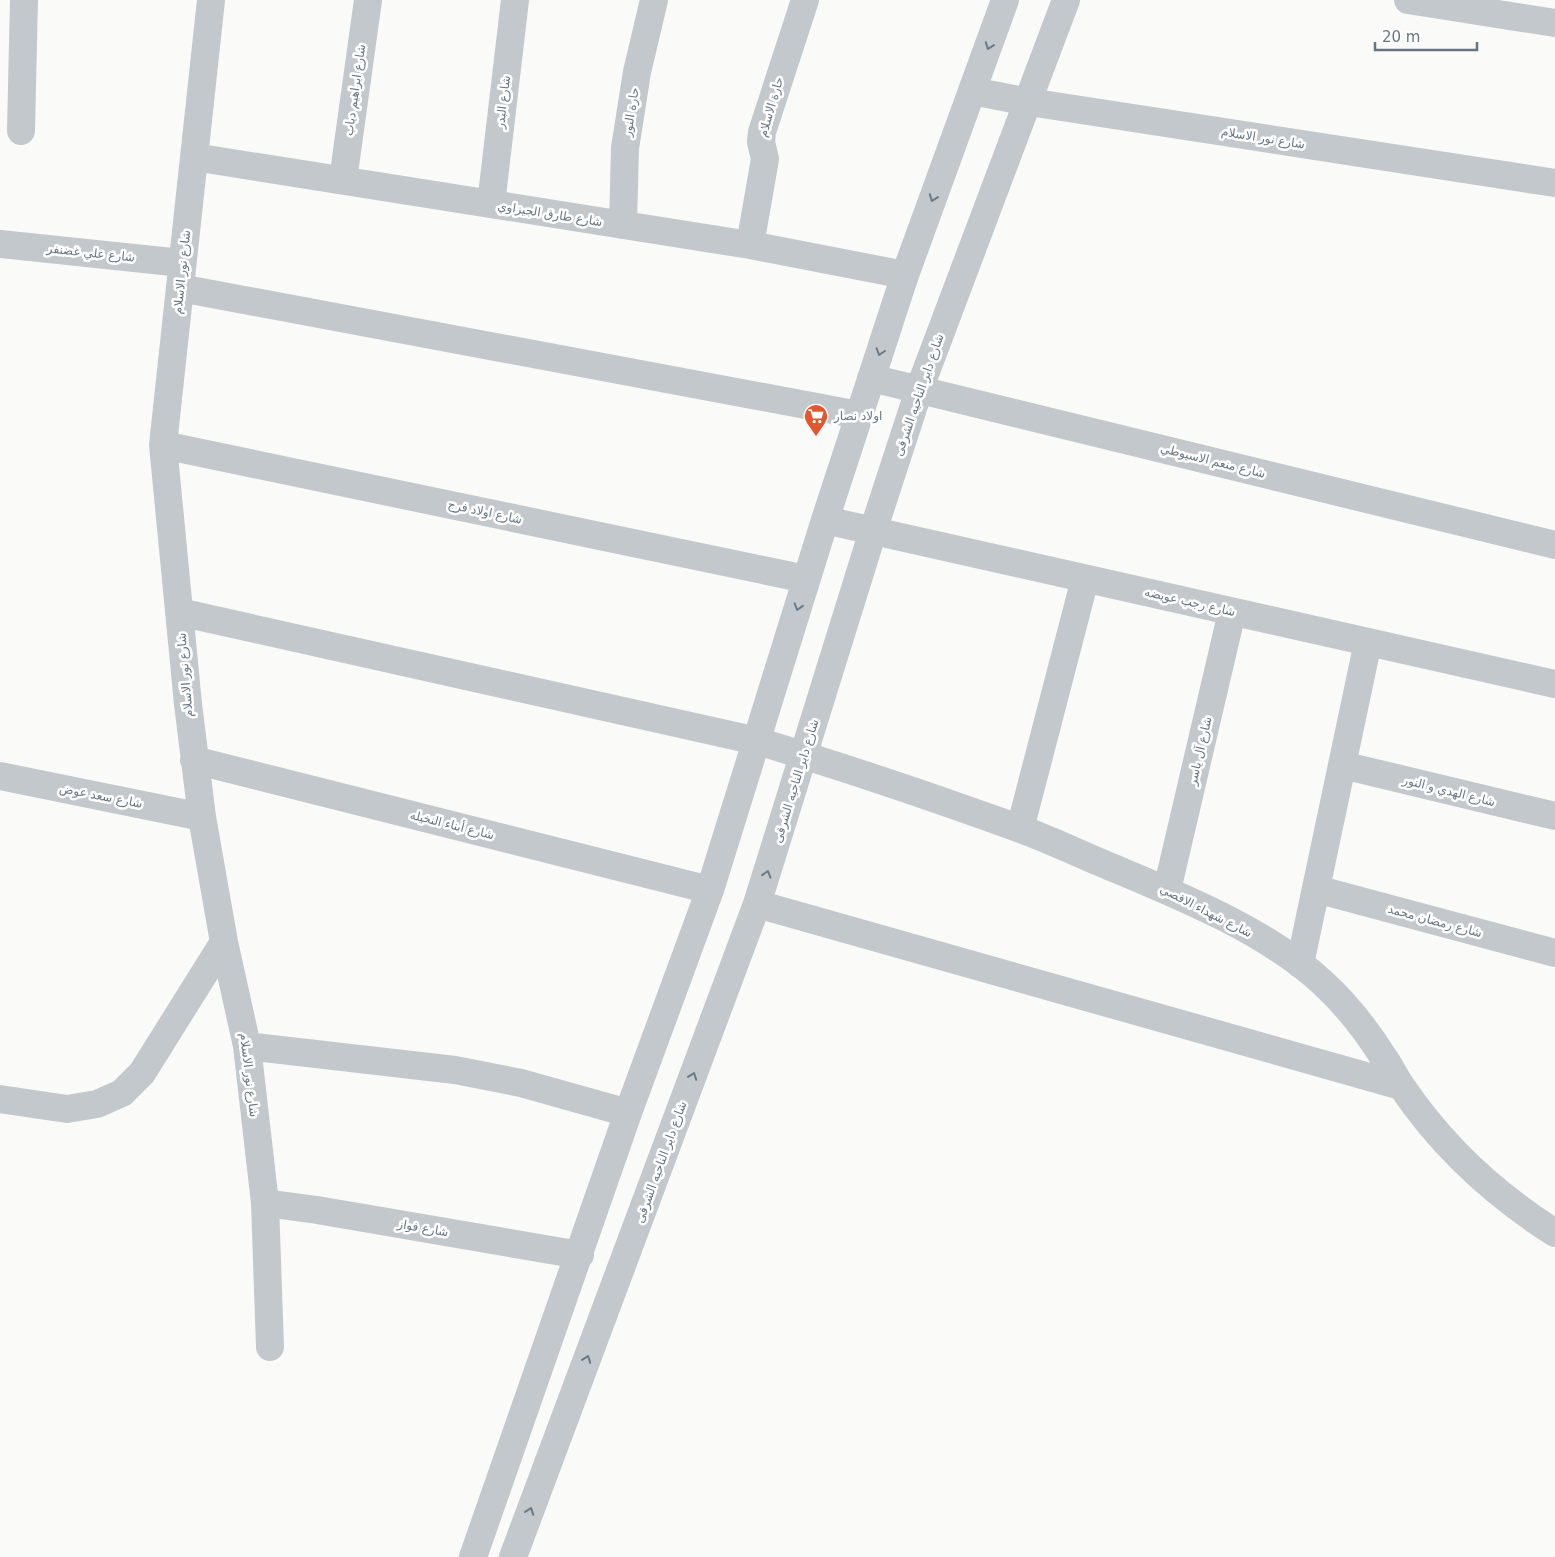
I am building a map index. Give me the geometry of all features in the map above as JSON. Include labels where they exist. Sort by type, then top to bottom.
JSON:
[{"type":"street","points":[[21,131],[24,0]]},
{"type":"street","name":"شارع نور الاسلام","points":[[211,0],[164,445],[194,760],[224,942],[247,1046],[265,1203],[270,1347]]},
{"type":"street","name":"شارع ابراهيم دياب","points":[[343,180],[368,0]]},
{"type":"street","name":"شارع البدر","points":[[491,204],[515,0]]},
{"type":"street","name":"حارة النور","points":[[623,225],[625,148],[637,72],[654,0]]},
{"type":"street","name":"حارة الاسلام","points":[[750,245],[765,158],[761,137],[805,0]]},
{"type":"street","points":[[473,1557],[628,1113],[710,890],[806,579],[905,275],[1005,0]]},
{"type":"street","name":"شارع داير الناحيه الشرقى","points":[[513,1557],[758,904],[873,531],[919,390],[1066,0]]},
{"type":"street","points":[[1408,0],[1555,23]]},
{"type":"street","name":"شارع نور الاسلام","points":[[972,91],[1029,102],[1555,183]]},
{"type":"street","name":"شارع طارق الجيزاوي","points":[[194,157],[750,245],[905,275]]},
{"type":"street","name":"شارع علي غضنفر","points":[[0,244],[181,275],[859,415]]},
{"type":"street","name":"شارع منعم الاسيوطي","points":[[871,378],[1555,545]]},
{"type":"street","name":"شارع اولاد فرج","points":[[164,445],[806,579]]},
{"type":"street","name":"شارع رجب عويضه","points":[[825,520],[1555,684]]},
{"type":"street","points":[[1020,829],[1085,579]]},
{"type":"street","name":"شارع شهداء الاقصي","points":[[180,612],[756,741],[804,755],[1020,829],[1167,890],[1238,925],[1300,964],[1324,985],[1367,1032],[1401,1086],[1430,1124],[1463,1160],[1498,1193],[1555,1233]]},
{"type":"street","name":"شارع آل ياسر","points":[[1167,890],[1232,612]]},
{"type":"street","points":[[1300,964],[1368,642]]},
{"type":"street","name":"شارع أبناء النخيله","points":[[194,760],[710,890]]},
{"type":"street","name":"شارع الهدي و النور","points":[[1342,765],[1555,816]]},
{"type":"street","name":"شارع سعد عوض","points":[[0,776],[202,817]]},
{"type":"street","name":"شارع رمضان محمد","points":[[1316,889],[1555,953]]},
{"type":"street","points":[[758,904],[1401,1086]]},
{"type":"street","points":[[0,1099],[67,1109],[97,1104],[122,1093],[142,1073],[224,942]]},
{"type":"street","points":[[247,1046],[455,1070],[521,1083],[628,1113]]},
{"type":"street","name":"شارع فواز","points":[[265,1203],[317,1210],[580,1255]]},
{"type":"place","name":"اولاد نصار","points":[[816,437]]}]
